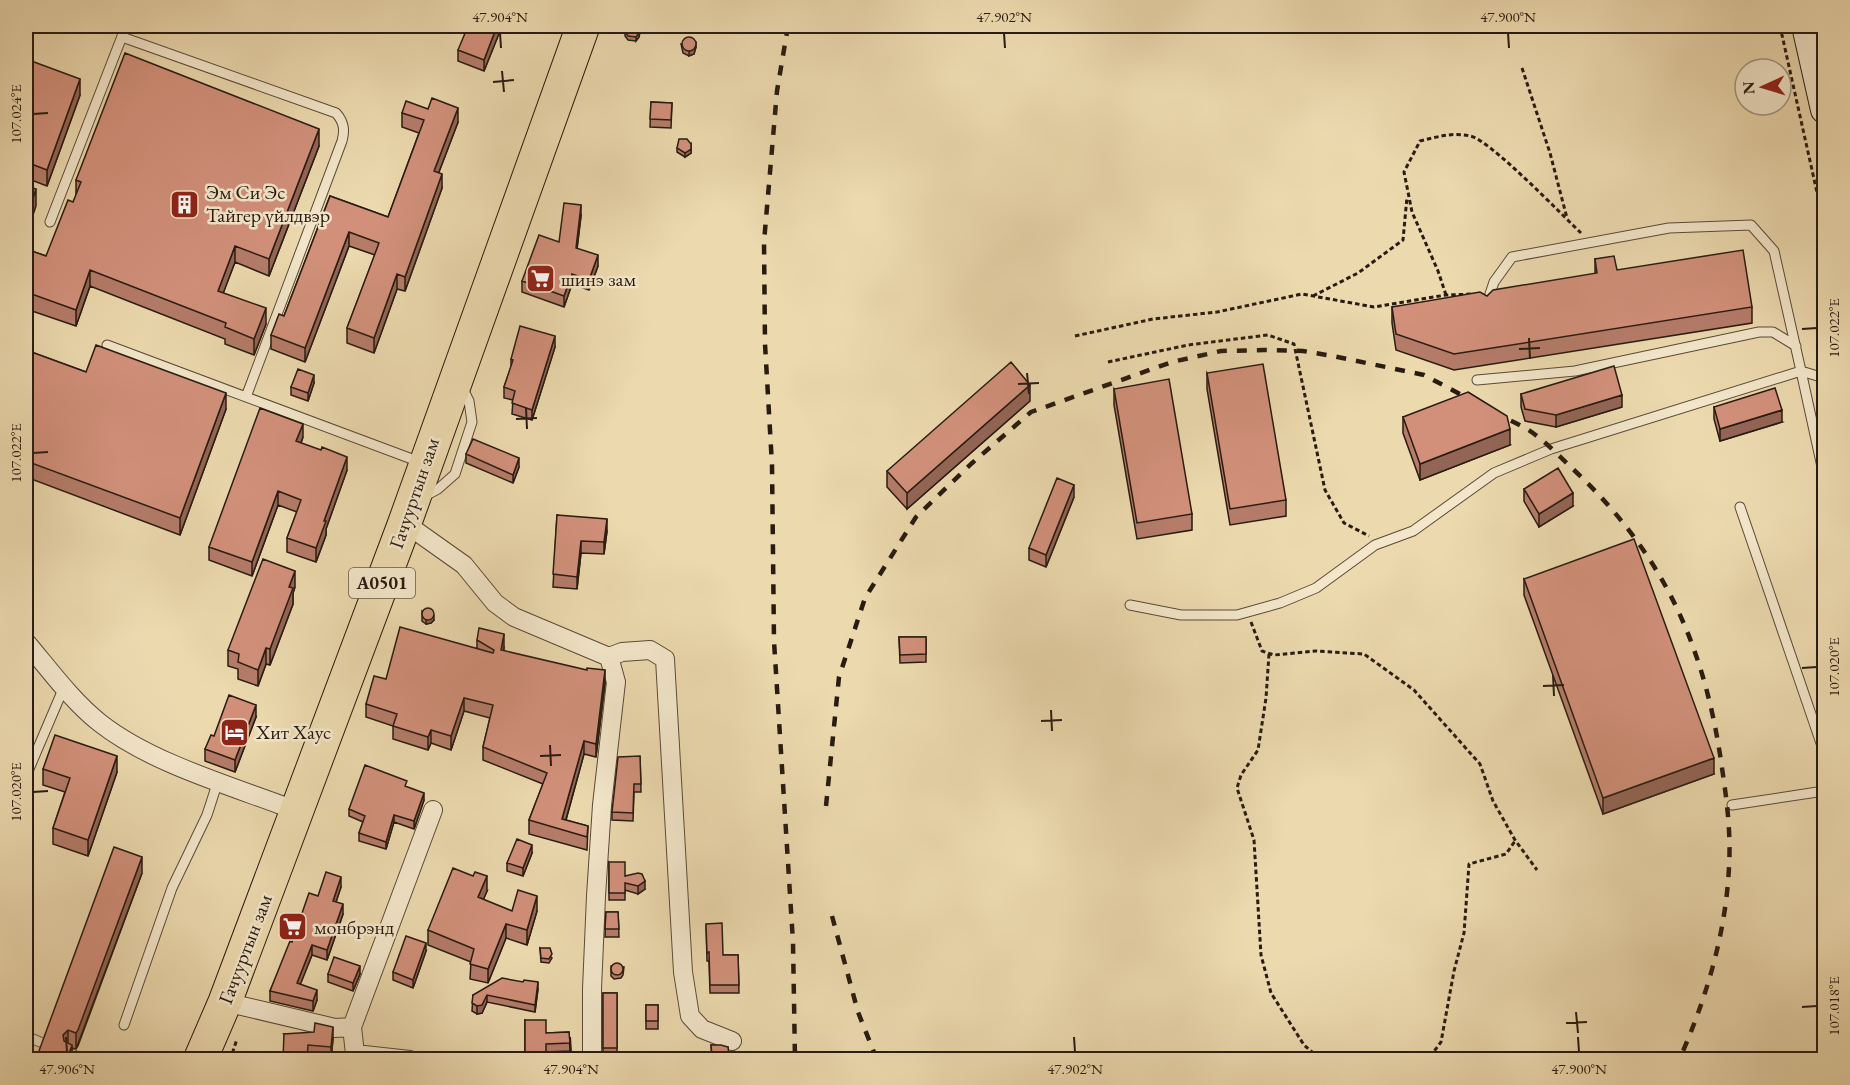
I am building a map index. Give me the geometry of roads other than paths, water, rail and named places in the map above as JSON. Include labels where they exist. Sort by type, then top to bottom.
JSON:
[{"type":"highway","name":"Гачууртын зам","points":[[200,1059],[225,1002],[408,514],[583,26]]},
{"type":"main road","points":[[1804,26],[1824,110]]},
{"type":"street","points":[[408,514],[409,526],[464,565],[495,603],[514,617],[609,657],[622,652],[650,650],[666,660],[683,972],[690,1016],[702,1029],[732,1041]]},
{"type":"street","points":[[26,642],[64,687],[98,722],[128,743],[297,811]]},
{"type":"street","points":[[592,1059],[591,989],[596,896],[602,805],[616,682],[609,657]]},
{"type":"street","points":[[410,1059],[356,1054],[352,1027],[433,810]]},
{"type":"street","points":[[225,1002],[335,1028],[352,1027]]},
{"type":"lane","points":[[50,222],[126,26]]},
{"type":"lane","points":[[122,37],[336,113],[342,120],[344,132],[342,141],[246,397]]},
{"type":"lane","points":[[1486,305],[1494,282],[1512,257],[1669,228],[1750,225],[1774,251],[1824,476]]},
{"type":"lane","points":[[1477,380],[1575,371],[1759,332],[1773,333],[1796,346]]},
{"type":"lane","points":[[107,345],[425,464]]},
{"type":"lane","points":[[1130,605],[1181,615],[1237,615],[1280,603],[1316,588],[1375,545],[1413,531],[1494,473],[1551,449],[1801,371],[1824,378]]},
{"type":"lane","points":[[408,514],[455,474],[472,422],[469,401],[456,375]]},
{"type":"lane","points":[[1740,507],[1824,752]]},
{"type":"lane","points":[[26,776],[64,687]]},
{"type":"lane","points":[[124,1025],[172,888],[207,815],[218,781]]},
{"type":"lane","points":[[1732,806],[1824,791]]},
{"type":"lane","points":[[26,1036],[40,1042]]},
{"type":"lane","points":[[69,1053],[86,1059]]},
{"type":"railway","points":[[788,26],[777,91],[764,242],[765,344],[772,465],[774,641],[793,942],[795,1060]]},
{"type":"railway","points":[[826,806],[839,677],[865,598],[916,517],[971,464],[1031,412],[1172,362],[1221,351],[1264,350],[1303,351],[1424,375],[1475,402]]},
{"type":"railway","points":[[1493,412],[1524,427],[1544,442],[1606,502],[1633,535],[1656,569],[1675,605],[1704,682],[1722,768],[1729,830],[1729,867],[1724,917],[1713,966],[1698,1014],[1679,1060]]},
{"type":"railway","points":[[832,916],[858,1012],[877,1060]]},
{"type":"place","name":"Эм Си Эс Тайгер үйлдвэр","points":[[185,204]]},
{"type":"place","name":"шинэ зам","points":[[540,279]]},
{"type":"place","name":"Хит Хаус","points":[[235,732]]},
{"type":"place","name":"монбрэнд","points":[[293,927]]}]
